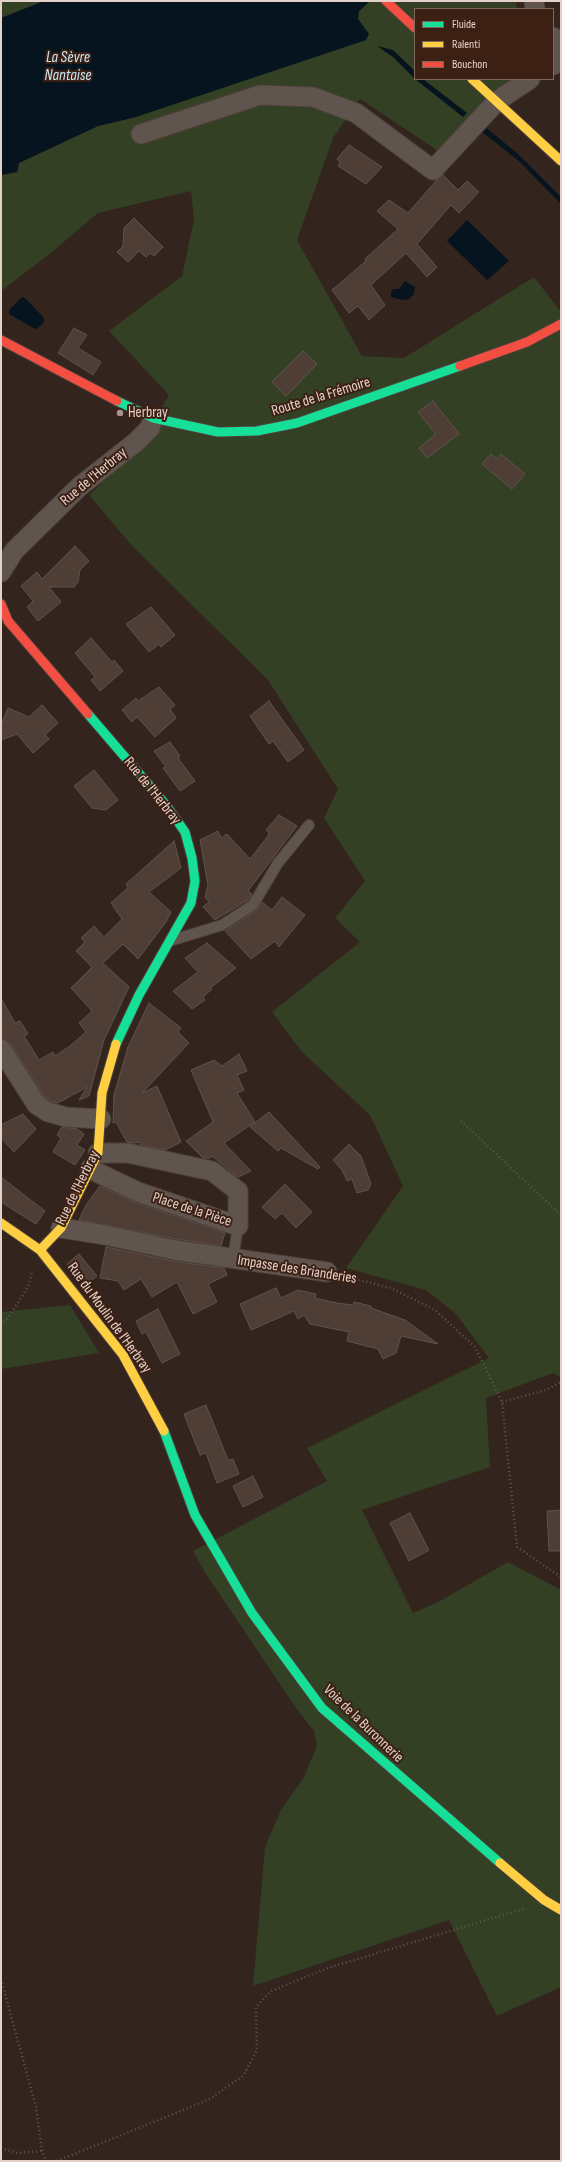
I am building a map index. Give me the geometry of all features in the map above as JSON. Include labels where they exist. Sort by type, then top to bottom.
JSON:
[{"type":"street","points":[[386,1],[414,27]]},
{"type":"street","points":[[554,38],[561,49]]},
{"type":"street","points":[[473,80],[561,161]]},
{"type":"street","points":[[141,134],[260,95],[313,97],[356,113],[433,170],[497,101],[528,80]]},
{"type":"street","name":"Route de la Frémoire","points":[[1,340],[102,394],[154,418],[218,432],[257,431],[298,423],[527,342],[561,324]]},
{"type":"street","name":"Rue de l'Herbray","points":[[1,572],[14,551],[79,487],[136,442],[150,428],[154,418]]},
{"type":"street","name":"Rue de l'Herbray","points":[[1,604],[8,621],[166,805],[185,832],[195,881],[191,903],[139,995],[116,1043],[102,1093],[101,1119],[94,1161],[61,1228],[40,1250]]},
{"type":"street","points":[[1,1049],[38,1105],[48,1112],[66,1116],[101,1119]]},
{"type":"street","name":"Place de la Pièce","points":[[128,1153],[212,1171],[238,1192],[238,1226],[138,1192],[94,1161],[128,1153]]},
{"type":"street","name":"Rue du Moulin de l'Herbray","points":[[1,1223],[40,1250],[123,1355],[161,1422],[196,1515]]},
{"type":"street","name":"Impasse des Brianderies","points":[[61,1228],[105,1235],[175,1250],[327,1272]]},
{"type":"street","name":"Voie de la Buronnerie","points":[[196,1515],[252,1613],[322,1708],[400,1778],[544,1900],[561,1910]]},
{"type":"lane","points":[[171,940],[222,925],[253,906],[278,863],[309,826]]},
{"type":"lane","points":[[233,1259],[238,1226]]},
{"type":"path","points":[[462,1121],[561,1215]]},
{"type":"path","points":[[1,1324],[28,1287],[40,1250]]},
{"type":"path","name":"Impasse des Brianderies","points":[[327,1272],[391,1288],[435,1310],[475,1347],[502,1402],[517,1547],[561,1576]]},
{"type":"path","points":[[502,1402],[546,1390],[561,1382]]},
{"type":"path","points":[[57,2161],[208,2100],[243,2076],[257,2050],[256,2007],[271,1991],[328,1968],[520,1910],[544,1900]]},
{"type":"path","points":[[1,1980],[36,2107],[42,2151],[46,2161]]},
{"type":"path","points":[[1,2148],[17,2153],[42,2151]]},
{"type":"green space","points":[[1,1],[44,1],[1,18]]},
{"type":"green space","points":[[370,1],[516,1],[517,8],[414,8],[414,80],[510,80],[440,152],[360,99],[333,138],[297,240],[362,356],[404,358],[534,277],[561,312],[561,1377],[553,1373],[486,1398],[490,1467],[362,1510],[413,1613],[440,1601],[508,1562],[561,1590],[561,1987],[497,2016],[449,1920],[253,1986],[265,1847],[281,1810],[304,1777],[317,1746],[314,1731],[298,1711],[204,1571],[193,1551],[327,1481],[307,1448],[489,1358],[456,1314],[426,1290],[346,1268],[403,1186],[370,1115],[302,1052],[272,1012],[360,942],[335,918],[365,881],[324,818],[338,789],[268,680],[133,547],[89,495],[136,451],[169,395],[109,331],[182,276],[194,220],[191,191],[98,213],[47,256],[1,291],[1,175],[17,172],[19,163],[98,126],[136,117],[369,34],[358,19],[359,11]]},
{"type":"green space","points":[[70,1305],[99,1353],[1,1369],[1,1312]]},
{"type":"water","name":"La Sèvre Nantaise","points":[[44,1],[370,1],[359,11],[358,19],[369,34],[366,40],[136,117],[98,126],[19,163],[17,172],[1,175],[1,18]]},
{"type":"water","points":[[377,46],[393,50],[414,70],[414,78],[393,57]]},
{"type":"water","points":[[416,80],[424,80],[467,113],[463,117]]},
{"type":"water","points":[[484,126],[519,155],[561,197],[561,204],[520,162],[480,130]]},
{"type":"water","points":[[467,220],[509,261],[487,280],[447,241]]},
{"type":"water","points":[[405,281],[415,287],[414,294],[409,299],[402,300],[391,297],[393,289],[399,289]]},
{"type":"water","points":[[22,297],[25,298],[44,318],[44,322],[38,328],[35,329],[9,314],[10,309]]},
{"type":"building","points":[[349,145],[382,167],[366,184],[338,166],[340,162],[337,159]]},
{"type":"building","points":[[443,175],[458,190],[467,181],[479,192],[459,213],[451,205],[417,244],[437,267],[427,277],[406,253],[371,285],[385,305],[369,320],[358,306],[349,313],[332,290],[366,261],[365,259],[398,229],[377,211],[389,200],[408,213]]},
{"type":"building","points":[[134,218],[163,247],[154,256],[150,253],[146,257],[139,251],[128,262],[117,252],[123,246],[124,228]]},
{"type":"building","points":[[74,328],[87,335],[78,348],[101,362],[93,375],[58,353]]},
{"type":"building","points":[[303,351],[317,364],[286,396],[272,382]]},
{"type":"building","points":[[433,401],[459,434],[427,458],[419,448],[436,434],[418,412]]},
{"type":"building","points":[[491,454],[497,459],[501,454],[525,474],[512,489],[482,464]]},
{"type":"building","points":[[75,546],[89,561],[80,570],[78,582],[74,587],[49,587],[61,602],[38,621],[27,607],[33,601],[21,586],[37,572],[42,579]]},
{"type":"building","points":[[151,607],[175,635],[161,647],[159,644],[149,652],[126,624]]},
{"type":"building","points":[[91,638],[112,662],[114,660],[123,671],[100,691],[91,680],[95,677],[75,653]]},
{"type":"building","points":[[159,687],[175,705],[170,709],[176,718],[155,737],[137,717],[132,722],[122,710],[136,698],[138,701]]},
{"type":"building","points":[[269,701],[304,750],[288,762],[273,741],[269,744],[250,716]]},
{"type":"building","points":[[42,705],[58,723],[45,735],[49,739],[33,753],[17,734],[1,740],[1,725],[8,708],[29,717]]},
{"type":"building","points":[[170,742],[180,756],[178,758],[195,781],[180,791],[163,768],[166,767],[154,751]]},
{"type":"building","points":[[94,770],[118,800],[106,810],[92,808],[74,786]]},
{"type":"building","points":[[279,815],[297,826],[248,891],[252,894],[248,900],[215,920],[203,907],[209,902],[205,897],[208,885],[200,840],[218,831],[221,838],[227,834],[250,859],[268,836],[269,832],[266,830]]},
{"type":"building","points":[[174,841],[181,868],[149,892],[171,912],[166,922],[138,959],[123,944],[103,963],[129,987],[104,1040],[89,1096],[79,1100],[87,1087],[58,1103],[53,1102],[45,1097],[10,1043],[1,1038],[1,998],[15,1023],[20,1021],[28,1034],[24,1036],[39,1060],[53,1052],[55,1056],[70,1046],[86,1032],[79,1023],[92,1011],[71,988],[92,967],[76,951],[85,942],[81,938],[94,926],[104,937],[122,919],[111,903],[128,888],[126,884]]},
{"type":"building","points":[[282,897],[305,915],[279,947],[275,941],[251,959],[225,931],[257,910],[262,902],[272,910]]},
{"type":"building","points":[[207,943],[236,968],[210,988],[212,989],[203,997],[205,1000],[192,1009],[173,991],[198,972],[185,958]]},
{"type":"building","points":[[149,1003],[181,1028],[178,1032],[189,1043],[142,1093],[157,1086],[181,1142],[165,1150],[141,1145],[139,1142],[127,1142],[116,1122],[113,1123],[114,1095],[128,1047]]},
{"type":"building","points":[[239,1054],[247,1071],[237,1075],[244,1090],[237,1093],[255,1122],[224,1143],[251,1171],[238,1177],[212,1156],[209,1158],[203,1158],[186,1141],[213,1122],[191,1070],[214,1060],[222,1066]]},
{"type":"building","points":[[269,1112],[320,1167],[318,1169],[281,1148],[278,1151],[250,1127]]},
{"type":"building","points":[[23,1114],[36,1129],[14,1152],[1,1138],[1,1125]]},
{"type":"building","points":[[62,1127],[77,1129],[84,1134],[77,1145],[85,1150],[75,1165],[53,1152],[61,1138],[57,1135]]},
{"type":"building","points":[[349,1144],[361,1156],[371,1184],[368,1190],[357,1193],[352,1179],[347,1181],[342,1170],[333,1160]]},
{"type":"building","points":[[1,1177],[45,1211],[36,1224],[1,1202]]},
{"type":"building","points":[[285,1184],[312,1212],[296,1228],[282,1213],[275,1219],[262,1207]]},
{"type":"building","points":[[100,1186],[134,1202],[225,1233],[221,1246],[79,1220],[86,1205]]},
{"type":"building","points":[[106,1247],[173,1261],[224,1268],[227,1275],[208,1284],[217,1302],[193,1314],[177,1282],[152,1297],[141,1279],[124,1290],[118,1281],[100,1278]]},
{"type":"building","points":[[79,1254],[97,1276],[84,1286],[67,1264]]},
{"type":"building","points":[[276,1288],[281,1298],[298,1290],[316,1294],[315,1298],[337,1303],[353,1305],[354,1302],[371,1306],[371,1308],[405,1320],[438,1344],[401,1336],[396,1353],[383,1359],[378,1349],[347,1341],[349,1332],[310,1324],[304,1315],[298,1319],[294,1311],[251,1330],[240,1304]]},
{"type":"building","points":[[158,1309],[180,1354],[162,1363],[146,1332],[142,1334],[136,1321]]},
{"type":"building","points":[[206,1405],[228,1460],[233,1459],[239,1474],[217,1483],[206,1453],[200,1455],[184,1414]]},
{"type":"building","points":[[253,1476],[263,1497],[243,1507],[233,1486]]},
{"type":"building","points":[[561,1510],[561,1551],[549,1551],[547,1511]]},
{"type":"building","points":[[410,1513],[429,1550],[409,1561],[390,1523]]},
{"type":"traffic: fast","points":[[117,401],[153,418],[218,432],[257,431],[297,423],[460,366]]},
{"type":"traffic: fast","points":[[88,714],[166,805],[185,832],[192,858],[195,881],[191,903],[139,995],[116,1044]]},
{"type":"traffic: fast","points":[[164,1431],[195,1515],[252,1613],[322,1708],[500,1863]]},
{"type":"traffic: slow","points":[[473,80],[561,161]]},
{"type":"traffic: slow","points":[[40,1250],[61,1228],[98,1153],[102,1093],[116,1044]]},
{"type":"traffic: slow","points":[[1,1223],[40,1250],[123,1355],[164,1431]]},
{"type":"traffic: slow","points":[[500,1863],[544,1900],[561,1910]]},
{"type":"traffic: jam","points":[[386,1],[414,27]]},
{"type":"traffic: jam","points":[[460,366],[527,342],[561,324]]},
{"type":"traffic: jam","points":[[1,340],[117,401]]},
{"type":"traffic: jam","points":[[1,604],[8,621],[88,714]]},
{"type":"place","name":"Herbray","points":[[120,413]]}]
